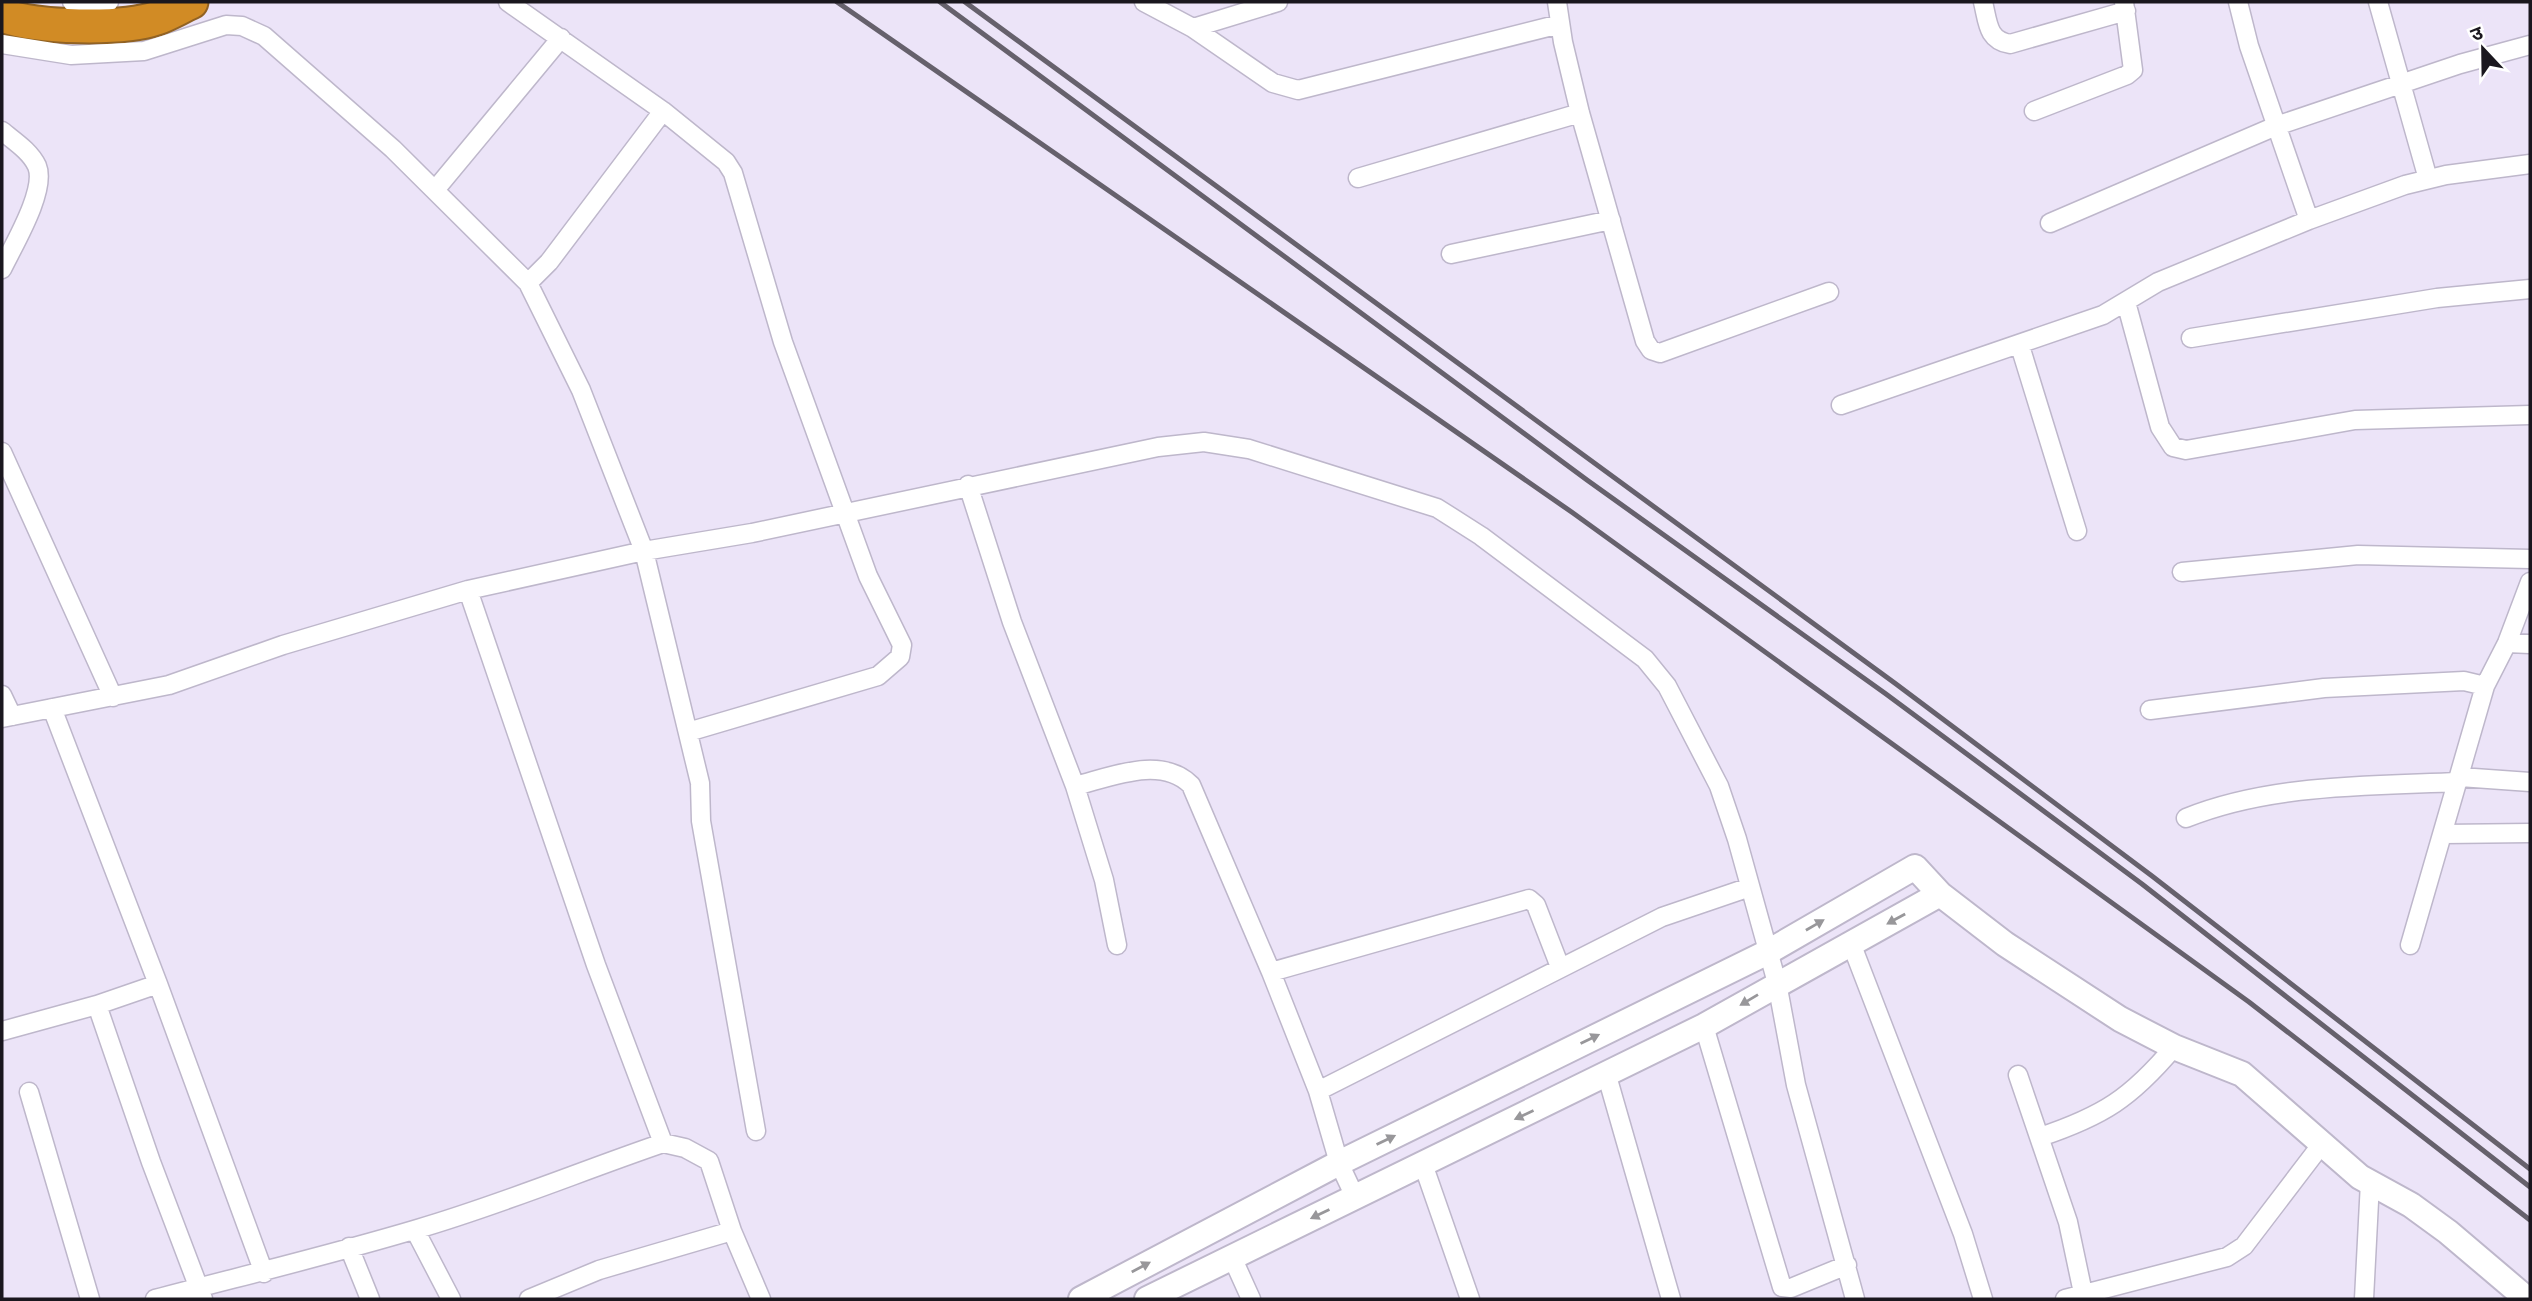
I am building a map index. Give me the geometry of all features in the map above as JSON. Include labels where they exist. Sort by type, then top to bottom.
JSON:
[{"type":"highway","points":[[2,15],[15,20],[88,26],[155,19],[191,2]]},
{"type":"street","points":[[72,2],[108,2]]},
{"type":"street","points":[[508,2],[663,111],[726,162],[733,173],[783,342],[868,576],[902,645],[900,657],[878,676],[688,732]]},
{"type":"street","points":[[1144,2],[1192,28],[1273,83],[1298,90],[1560,24]]},
{"type":"street","points":[[1192,28],[1241,7],[1278,2]]},
{"type":"street","points":[[1557,2],[1580,113],[1645,341],[1651,351],[1660,353],[1829,292]]},
{"type":"street","points":[[1983,2],[1990,35],[1999,42],[2010,44],[2125,6],[2133,70],[2127,75],[2034,111]]},
{"type":"street","points":[[2238,2],[2249,46],[2309,220]]},
{"type":"street","points":[[2378,2],[2428,179]]},
{"type":"street","points":[[2,44],[71,55],[145,51],[226,25],[242,26],[264,36],[435,190],[528,283],[581,390],[644,551],[700,783],[701,821],[756,1131]]},
{"type":"street","points":[[435,190],[561,38]]},
{"type":"street","points":[[2050,223],[2276,126],[2460,64],[2530,45]]},
{"type":"street","points":[[528,283],[549,262],[663,111]]},
{"type":"street","points":[[1358,178],[1580,113]]},
{"type":"street","points":[[2,131],[28,153],[37,168],[40,185],[2,269]]},
{"type":"street","points":[[1841,405],[2020,346],[2103,315],[2158,282],[2309,220],[2428,179],[2530,164]]},
{"type":"street","points":[[1451,254],[1611,220]]},
{"type":"street","points":[[2192,338],[2437,298],[2530,289]]},
{"type":"street","points":[[2126,302],[2160,427],[2173,447],[2186,450],[2355,421],[2530,415]]},
{"type":"street","points":[[2020,346],[2077,531]]},
{"type":"street","points":[[2,695],[7,717],[169,685],[283,645],[468,590],[644,551],[752,533],[1085,460],[1204,442],[1249,449],[1437,509],[1481,536],[1645,659],[1667,686],[1719,786],[1750,887],[1777,983],[1796,1085],[1855,1299]]},
{"type":"street","points":[[2,452],[113,696]]},
{"type":"street","points":[[968,485],[1012,622],[1075,786],[1104,880],[1117,945]]},
{"type":"street","points":[[2182,572],[2358,555],[2530,559]]},
{"type":"street","points":[[2410,945],[2485,686],[2507,643],[2530,582]]},
{"type":"street","points":[[468,590],[596,965],[663,1143]]},
{"type":"street","points":[[2507,643],[2530,644]]},
{"type":"street","points":[[2150,709],[2323,688],[2464,681],[2485,686]]},
{"type":"street","points":[[52,708],[158,984],[264,1273]]},
{"type":"street","points":[[1075,786],[1157,769],[1184,778],[1197,795],[1318,1091],[1339,1163],[1355,1197]]},
{"type":"street","points":[[2186,818],[2222,803],[2265,796],[2459,780],[2530,782]]},
{"type":"street","points":[[2444,834],[2530,833]]},
{"type":"street","points":[[1081,1299],[1339,1163],[1768,952],[1915,867],[1941,894],[2005,944],[2120,1019],[2174,1047],[2242,1074],[2321,1145],[2370,1182],[2411,1205],[2448,1232],[2527,1299]]},
{"type":"street","points":[[1318,1091],[1662,917],[1750,887]]},
{"type":"street","points":[[1147,1299],[1607,1076],[1704,1026],[1941,894]]},
{"type":"street","points":[[1271,972],[1529,899],[1536,905],[1560,967]]},
{"type":"street","points":[[1851,943],[1963,1234],[1983,1299]]},
{"type":"street","points":[[2,1031],[97,1005],[158,984]]},
{"type":"street","points":[[97,1005],[150,1162],[201,1293]]},
{"type":"street","points":[[1704,1026],[1782,1287],[1791,1288],[1846,1265]]},
{"type":"street","points":[[2040,1137],[2087,1121],[2110,1109],[2154,1071],[2174,1047]]},
{"type":"street","points":[[2018,1075],[2068,1222],[2083,1293]]},
{"type":"street","points":[[1607,1076],[1671,1299]]},
{"type":"street","points":[[29,1092],[90,1299]]},
{"type":"street","points":[[155,1299],[201,1293],[349,1247],[415,1230],[663,1143],[685,1148],[709,1161],[732,1231],[761,1299]]},
{"type":"street","points":[[2065,1299],[2227,1257],[2244,1245],[2321,1145]]},
{"type":"street","points":[[1423,1164],[1467,1298]]},
{"type":"street","points":[[2364,1299],[2370,1182]]},
{"type":"street","points":[[415,1230],[451,1299]]},
{"type":"street","points":[[529,1299],[599,1270],[732,1231]]},
{"type":"street","points":[[349,1247],[370,1299]]},
{"type":"street","points":[[1232,1257],[1251,1299]]},
{"type":"railway","points":[[837,2],[1573,513],[2249,1002],[2530,1220]]},
{"type":"railway","points":[[940,2],[1587,480],[1886,694],[2142,884],[2530,1187]]},
{"type":"railway","points":[[965,2],[1896,684],[2152,876],[2530,1169]]}]
